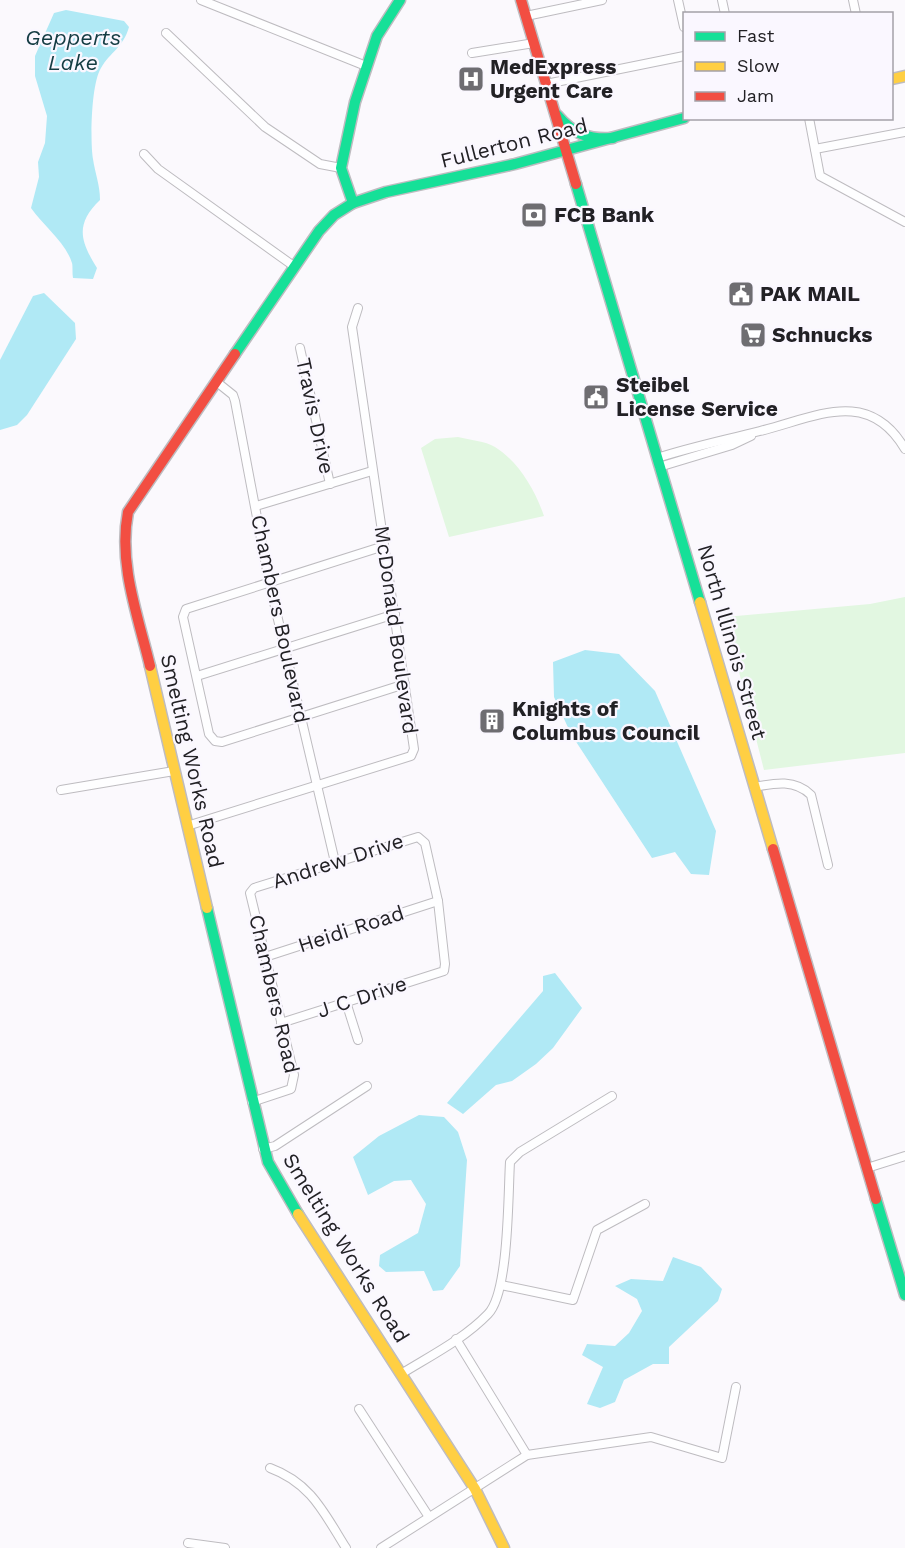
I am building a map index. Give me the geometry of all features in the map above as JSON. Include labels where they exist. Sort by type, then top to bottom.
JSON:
[{"type":"street","points":[[205,0],[366,66]]},
{"type":"street","points":[[352,203],[341,168],[366,66],[381,25],[400,0]]},
{"type":"street","name":"North Illinois Street","points":[[521,0],[905,1295]]},
{"type":"street","points":[[526,16],[602,0]]},
{"type":"street","points":[[678,0],[683,22]]},
{"type":"street","points":[[166,33],[266,127],[320,164],[341,168]]},
{"type":"street","points":[[472,52],[534,43]]},
{"type":"street","points":[[546,84],[683,56]]},
{"type":"street","points":[[553,109],[563,122],[579,136],[600,140],[613,138]]},
{"type":"street","name":"Fullerton Road","points":[[352,203],[375,194],[566,152],[683,118]]},
{"type":"street","points":[[808,120],[820,176],[905,222]]},
{"type":"street","points":[[815,149],[905,132]]},
{"type":"street","points":[[144,154],[158,169],[295,267]]},
{"type":"street","name":"Smelting Works Road","points":[[352,203],[334,215],[319,231],[218,383],[128,512],[124,526],[125,562],[263,1149],[279,1184],[475,1489],[492,1519],[504,1548]]},
{"type":"street","name":"McDonald Boulevard","points":[[188,826],[411,756],[414,749],[352,327],[358,308]]},
{"type":"street","name":"Travis Drive","points":[[300,348],[330,484]]},
{"type":"street","name":"Chambers Boulevard","points":[[218,383],[233,395],[235,401],[270,581],[335,862]]},
{"type":"street","points":[[658,462],[816,414],[845,410],[877,419],[895,434],[905,449]]},
{"type":"street","points":[[256,506],[372,471]]},
{"type":"street","points":[[384,546],[186,609],[183,616],[209,734],[215,741],[222,742],[405,684]]},
{"type":"street","points":[[197,676],[395,614]]},
{"type":"street","points":[[61,790],[174,771]]},
{"type":"street","points":[[754,787],[779,782],[796,785],[811,795],[828,865]]},
{"type":"street","name":"Andrew Drive","points":[[250,893],[254,888],[413,836],[425,843],[438,901]]},
{"type":"street","name":"Chambers Road","points":[[250,893],[295,1083],[285,1093],[252,1102]]},
{"type":"street","name":"Heidi Road","points":[[265,957],[438,901]]},
{"type":"street","name":"J C Drive","points":[[281,1023],[444,971],[438,901]]},
{"type":"street","points":[[346,1002],[358,1040]]},
{"type":"street","points":[[263,1149],[275,1146],[367,1086]]},
{"type":"street","points":[[401,1374],[456,1339],[489,1314],[500,1293],[510,1162],[520,1152],[612,1096]]},
{"type":"street","points":[[867,1168],[905,1156]]},
{"type":"street","points":[[501,1285],[573,1300],[597,1230],[645,1204]]},
{"type":"street","points":[[456,1339],[527,1455]]},
{"type":"street","points":[[381,1548],[527,1455],[651,1437],[722,1458],[736,1387]]},
{"type":"street","points":[[359,1409],[429,1517]]},
{"type":"street","points":[[270,1468],[301,1484],[312,1496],[346,1548]]},
{"type":"street","points":[[188,1543],[225,1548]]},
{"type":"green space","points":[[458,437],[487,443],[512,460],[536,496],[544,516],[449,537],[421,448],[435,439]]},
{"type":"green space","points":[[905,597],[905,753],[764,770],[725,617],[870,604]]},
{"type":"water","name":"Gepperts Lake","points":[[66,10],[124,21],[129,27],[120,45],[101,68],[93,99],[92,151],[100,200],[87,217],[83,233],[87,249],[97,268],[93,279],[73,278],[72,263],[65,248],[31,208],[39,177],[38,162],[45,143],[47,116],[35,76],[35,56],[54,13]]},
{"type":"water","points":[[44,293],[75,323],[76,339],[27,415],[17,425],[0,430],[0,360],[33,296]]},
{"type":"water","points":[[585,650],[619,654],[655,691],[716,831],[709,875],[691,874],[675,852],[652,858],[571,734],[554,697],[553,662]]},
{"type":"water","points":[[555,973],[582,1008],[553,1048],[536,1064],[512,1081],[496,1085],[463,1114],[447,1103],[543,991],[543,976]]},
{"type":"water","points":[[419,1115],[444,1117],[458,1132],[467,1160],[460,1266],[443,1290],[433,1291],[424,1271],[386,1272],[379,1266],[380,1255],[418,1233],[426,1204],[411,1180],[394,1181],[368,1195],[353,1157],[379,1136]]},
{"type":"water","points":[[673,1257],[701,1267],[722,1289],[718,1301],[669,1347],[669,1364],[653,1364],[624,1380],[615,1402],[600,1408],[587,1404],[603,1367],[582,1355],[587,1344],[615,1346],[629,1333],[642,1311],[637,1299],[615,1286],[631,1279],[663,1281]]},
{"type":"traffic: fast","points":[[235,354],[319,231],[334,215],[353,203],[341,168],[355,102],[377,36],[400,0]]},
{"type":"traffic: fast","points":[[557,115],[569,127],[589,137],[613,138]]},
{"type":"traffic: fast","points":[[353,203],[386,192],[515,164],[683,118]]},
{"type":"traffic: fast","points":[[576,184],[700,602]]},
{"type":"traffic: fast","points":[[207,908],[268,1162],[298,1214]]},
{"type":"traffic: fast","points":[[876,1199],[905,1295]]},
{"type":"traffic: slow","points":[[893,79],[905,76]]},
{"type":"traffic: slow","points":[[700,602],[773,849]]},
{"type":"traffic: slow","points":[[150,666],[207,908]]},
{"type":"traffic: slow","points":[[298,1214],[475,1489],[504,1548]]},
{"type":"traffic: jam","points":[[521,0],[576,184]]},
{"type":"traffic: jam","points":[[150,666],[127,570],[128,512],[235,354]]},
{"type":"traffic: jam","points":[[773,849],[876,1199]]},
{"type":"place","name":"MedExpress Urgent Care","points":[[471,79]]},
{"type":"place","name":"FCB Bank","points":[[534,215]]},
{"type":"place","name":"PAK MAIL","points":[[741,294]]},
{"type":"place","name":"Schnucks","points":[[753,335]]},
{"type":"place","name":"Steibel License Service","points":[[596,397]]},
{"type":"place","name":"Knights of Columbus Council","points":[[492,721]]}]
